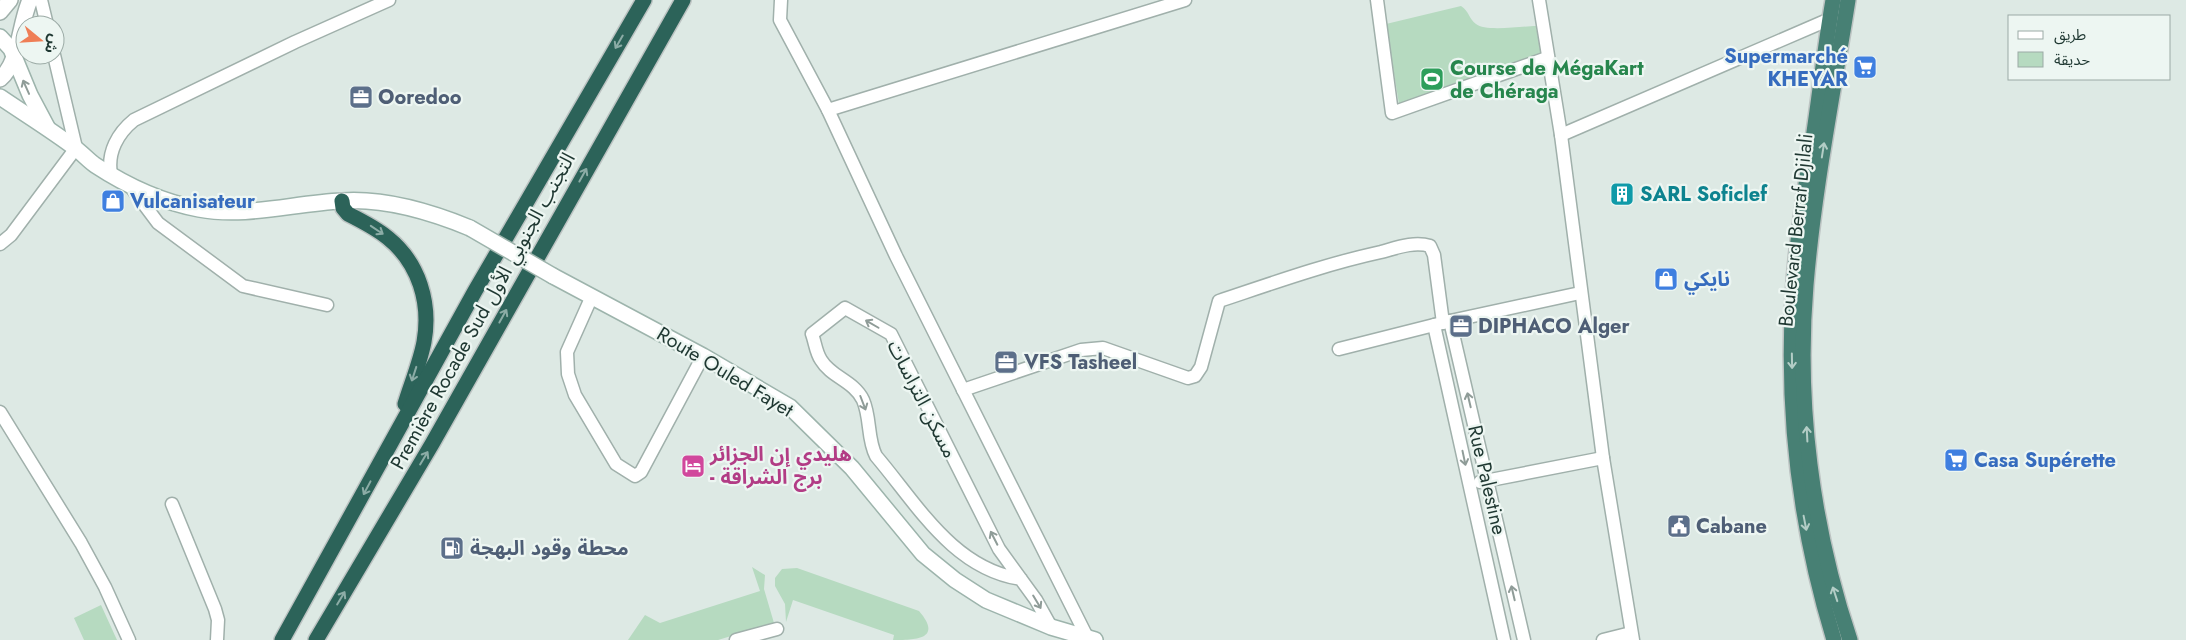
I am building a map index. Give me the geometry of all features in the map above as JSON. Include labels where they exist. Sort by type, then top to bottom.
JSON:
[{"type":"highway","name":"Première Rocade Sud التجنب الجنوبي الأول","points":[[282,640],[475,291],[644,0]]},
{"type":"highway","name":"Première Rocade Sud التجنب الجنوبي الأول","points":[[316,640],[432,444],[683,0]]},
{"type":"highway","name":"Boulevard Berraf Djilali","points":[[1833,0],[1797,255],[1792,350],[1792,402],[1802,504],[1822,602],[1834,640]]},
{"type":"highway","name":"Boulevard Berraf Djilali","points":[[1848,0],[1810,241],[1803,336],[1809,455],[1818,518],[1832,584],[1850,640]]},
{"type":"highway","points":[[342,201],[346,213],[389,238],[404,255],[419,277],[426,301],[424,341],[394,438]]},
{"type":"main road","points":[[0,12],[10,0]]},
{"type":"main road","points":[[0,80],[7,73],[14,57],[20,28],[30,0]]},
{"type":"main road","points":[[0,37],[11,49],[30,95],[49,130]]},
{"type":"main road","name":"Route Ouled Fayet","points":[[0,97],[76,148],[94,164],[131,186],[176,204],[221,212],[342,201],[366,201],[441,216],[470,228],[554,276],[703,356],[790,407],[852,468],[923,554],[955,580],[986,600],[1051,627],[1091,639]]},
{"type":"street","points":[[41,0],[45,15]]},
{"type":"street","points":[[111,174],[110,166],[117,138],[134,120],[295,42],[389,0]]},
{"type":"street","points":[[781,0],[780,20],[828,110],[896,256],[963,390],[1091,639]]},
{"type":"street","points":[[828,110],[1185,0]]},
{"type":"street","points":[[1377,0],[1392,113],[1547,58]]},
{"type":"street","points":[[1538,0],[1561,135],[1580,293],[1603,458],[1632,637],[1603,640]]},
{"type":"street","points":[[1561,135],[1830,19]]},
{"type":"street","points":[[0,244],[11,236],[76,148],[56,65]]},
{"type":"street","points":[[131,186],[158,223],[243,286],[327,306]]},
{"type":"street","points":[[963,390],[1081,350],[1102,348],[1188,378],[1195,376],[1201,367],[1219,301],[1341,261],[1409,245],[1424,244],[1430,246],[1434,255],[1443,323]]},
{"type":"street","points":[[1339,349],[1443,323],[1580,293]]},
{"type":"street","points":[[592,296],[567,352],[568,374],[575,395],[616,464],[630,474],[635,476],[641,472],[703,356]]},
{"type":"street","name":"مسكن التراسات","points":[[1021,579],[990,572],[951,545],[925,518],[876,456],[870,445],[867,414],[863,399],[855,388],[829,370],[820,359],[812,334],[845,308],[891,334],[1000,549],[1036,600],[1051,627]]},
{"type":"street","name":"Rue Palestine","points":[[1443,323],[1487,481],[1524,640]]},
{"type":"street","name":"Rue Palestine","points":[[1443,323],[1470,484],[1504,640]]},
{"type":"street","points":[[2,418],[81,543],[105,587],[129,640]]},
{"type":"street","points":[[1470,484],[1603,458]]},
{"type":"street","points":[[172,504],[215,609],[218,620],[217,640]]},
{"type":"street","points":[[736,640],[777,629]]},
{"type":"green space","name":"Course de MégaKart de Chéraga","points":[[1461,6],[1476,24],[1487,28],[1536,26],[1541,55],[1399,104],[1386,24]]},
{"type":"green space","points":[[752,567],[765,575],[764,589],[774,623],[718,640],[628,640],[645,615],[660,623],[760,591]]},
{"type":"green space","points":[[797,568],[919,611],[926,621],[927,633],[909,640],[893,640],[894,635],[793,600],[786,622],[785,604],[775,586],[775,578],[782,569]]},
{"type":"green space","points":[[101,605],[117,640],[84,640],[74,618]]},
{"type":"place","name":"Supermarché KHEYAR","points":[[1865,67]]},
{"type":"place","name":"Course de MégaKart de Chéraga","points":[[1432,79]]},
{"type":"place","name":"Ooredoo","points":[[361,97]]},
{"type":"place","name":"SARL Soficlef","points":[[1622,194]]},
{"type":"place","name":"Vulcanisateur","points":[[113,201]]},
{"type":"place","name":"نايكي","points":[[1666,279]]},
{"type":"place","name":"DIPHACO Alger","points":[[1461,326]]},
{"type":"place","name":"VFS Tasheel","points":[[1006,362]]},
{"type":"place","name":"Casa Supérette","points":[[1956,460]]},
{"type":"place","name":"هليدي إن الجزائر - برج الشراقة","points":[[693,466]]},
{"type":"place","name":"Cabane","points":[[1679,526]]},
{"type":"place","name":"محطة وقود البهجة","points":[[452,548]]}]
